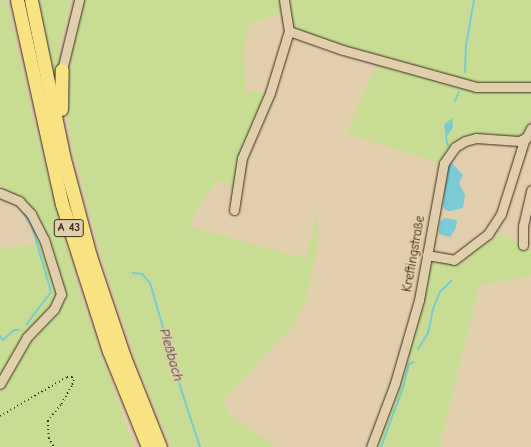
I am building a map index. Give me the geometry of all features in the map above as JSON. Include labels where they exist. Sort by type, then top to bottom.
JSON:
[{"type":"highway","name":"A 43","points":[[17,0],[62,204],[109,351],[148,447]]},
{"type":"highway","name":"A 43","points":[[31,0],[64,159],[107,308],[160,447]]},
{"type":"highway","points":[[62,70],[59,96],[64,159]]},
{"type":"street","points":[[62,70],[80,0]]},
{"type":"street","points":[[234,210],[242,158],[270,93],[290,31],[284,0]]},
{"type":"street","points":[[290,31],[350,52],[476,87],[531,87]]},
{"type":"street","points":[[427,255],[443,260],[454,260],[488,234],[501,214],[525,138],[531,128]]},
{"type":"street","name":"Kreftingstraße","points":[[371,447],[395,383],[419,300],[444,163],[450,153],[465,141],[476,138],[519,141],[525,138]]},
{"type":"street","points":[[523,245],[523,226],[531,190]]},
{"type":"street","points":[[0,193],[19,201],[31,214],[44,240],[61,294],[54,309],[27,337],[0,384]]},
{"type":"path","points":[[0,416],[67,377],[72,377],[74,380],[65,398],[48,421],[49,438],[54,447]]},
{"type":"green space","points":[[0,0],[7,0],[32,115],[79,291],[134,447],[0,447],[0,249],[38,244],[38,230],[21,200],[0,191]]},
{"type":"green space","points":[[39,0],[72,0],[59,45],[61,56],[57,88]]},
{"type":"green space","points":[[82,0],[282,0],[283,13],[250,23],[244,45],[245,91],[269,93],[233,188],[218,179],[197,209],[189,226],[306,259],[317,213],[318,244],[305,303],[294,323],[224,400],[228,414],[276,447],[171,447],[138,365],[102,259],[70,136],[63,73]]},
{"type":"green space","points":[[286,0],[531,0],[531,81],[477,85],[294,30],[290,21]]},
{"type":"green space","points":[[377,65],[484,91],[531,92],[531,118],[526,132],[513,138],[465,139],[442,164],[346,133]]},
{"type":"green space","points":[[501,234],[531,250],[531,275],[479,286],[439,447],[373,447],[430,258],[452,263]]},
{"type":"water","points":[[452,118],[453,127],[446,138],[444,125]]},
{"type":"water","points":[[451,162],[463,175],[459,183],[465,195],[463,208],[450,211],[445,210],[443,205],[448,166]]},
{"type":"water","points":[[444,218],[457,220],[456,228],[450,237],[439,234],[440,222]]},
{"type":"waterway","points":[[465,72],[466,45],[474,0]]},
{"type":"waterway","points":[[455,101],[459,92]]},
{"type":"waterway","points":[[446,138],[448,146]]},
{"type":"waterway","name":"Pleßbach","points":[[24,214],[32,226],[51,292],[26,325]]},
{"type":"waterway","name":"Pleßbach","points":[[133,273],[142,274],[150,283],[181,389],[200,447]]},
{"type":"waterway","points":[[418,349],[428,333],[433,309],[440,292],[451,281]]},
{"type":"waterway","points":[[0,336],[3,340],[14,330],[19,330]]},
{"type":"waterway","points":[[381,447],[403,388],[409,364],[414,362]]}]
